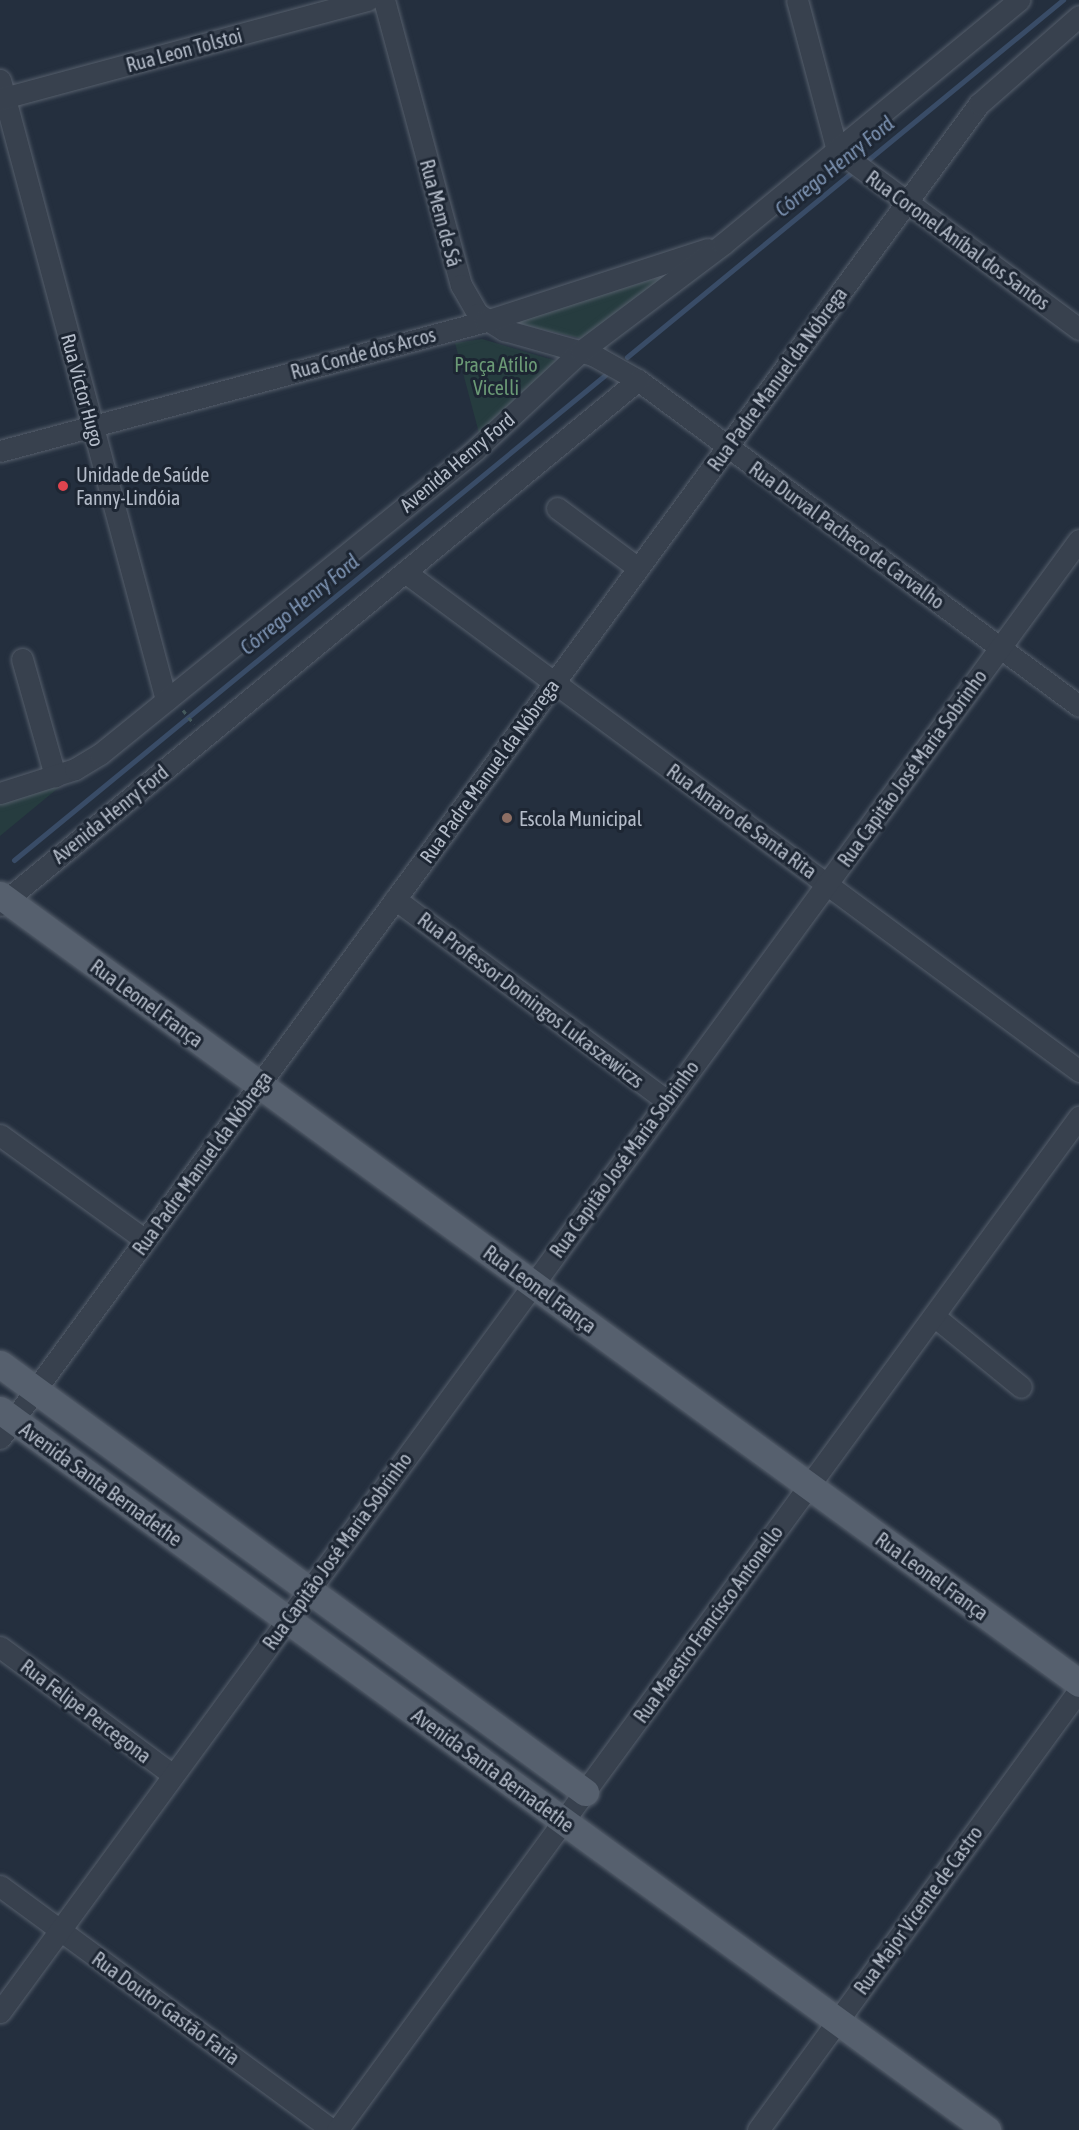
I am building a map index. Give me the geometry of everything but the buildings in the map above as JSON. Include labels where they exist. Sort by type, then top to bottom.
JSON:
[{"type":"main road","name":"Rua Leonel França","points":[[2,900],[1079,1683]]},
{"type":"main road","name":"Avenida Santa Bernadethe","points":[[0,1364],[585,1792]]},
{"type":"main road","name":"Avenida Santa Bernadethe","points":[[4,1423],[287,1620],[987,2130]]},
{"type":"street","name":"Rua Leon Tolstoi","points":[[2,93],[368,0]]},
{"type":"street","name":"Rua Mem de Sá","points":[[384,0],[460,285],[486,321]]},
{"type":"street","points":[[797,0],[841,153]]},
{"type":"street","name":"Avenida Henry Ford","points":[[0,793],[54,776],[100,754],[172,702],[475,450],[581,351],[841,153],[1019,0]]},
{"type":"street","name":"Rua Padre Manuel da Nóbrega","points":[[4,1423],[36,1390],[979,104],[1079,16]]},
{"type":"street","name":"Rua Victor Hugo","points":[[2,93],[93,426],[172,702]]},
{"type":"street","name":"Rua Coronel Aníbal dos Santos","points":[[841,153],[1079,329]]},
{"type":"street","name":"Rua Conde dos Arcos","points":[[0,451],[486,321],[723,244]]},
{"type":"street","points":[[486,321],[581,351]]},
{"type":"street","name":"Rua Durval Pacheco de Carvalho","points":[[581,351],[638,380],[1079,706]]},
{"type":"street","name":"Avenida Henry Ford","points":[[2,900],[638,380]]},
{"type":"street","points":[[556,508],[638,568]]},
{"type":"street","name":"Rua Capitão José Maria Sobrinho","points":[[0,2012],[1079,540]]},
{"type":"street","name":"Rua Amaro de Santa Rita","points":[[405,572],[1079,1071]]},
{"type":"street","points":[[22,659],[54,776]]},
{"type":"street","name":"Rua Professor Domingos Lukaszewiczs","points":[[395,900],[667,1101]]},
{"type":"street","name":"Rua Maestro Francisco Antonello","points":[[337,2130],[1079,1117]]},
{"type":"street","points":[[0,1135],[145,1240]]},
{"type":"street","points":[[934,1316],[1021,1387]]},
{"type":"street","name":"Rua Felipe Percegona","points":[[0,1647],[173,1776]]},
{"type":"street","name":"Rua Major Vicente de Castro","points":[[758,2130],[1079,1690]]},
{"type":"street","name":"Rua Doutor Gastão Faria","points":[[0,1886],[332,2130]]},
{"type":"path","points":[[172,702],[197,727],[204,721]]},
{"type":"green space","name":"Praça Atílio Vicelli","points":[[670,274],[583,339],[511,322]]},
{"type":"green space","name":"Praça Atílio Vicelli","points":[[482,339],[557,361],[479,433],[455,343]]},
{"type":"green space","points":[[63,784],[0,836],[0,804]]},
{"type":"waterway","name":"Córrego Henry Ford","points":[[863,164],[1063,0]]},
{"type":"waterway","name":"Córrego Henry Ford","points":[[627,357],[855,170]]},
{"type":"waterway","name":"Córrego Henry Ford","points":[[14,860],[605,375]]},
{"type":"place","name":"Unidade de Saúde Fanny-Lindóia","points":[[63,486]]},
{"type":"place","name":"Escola Municipal","points":[[507,818]]}]
